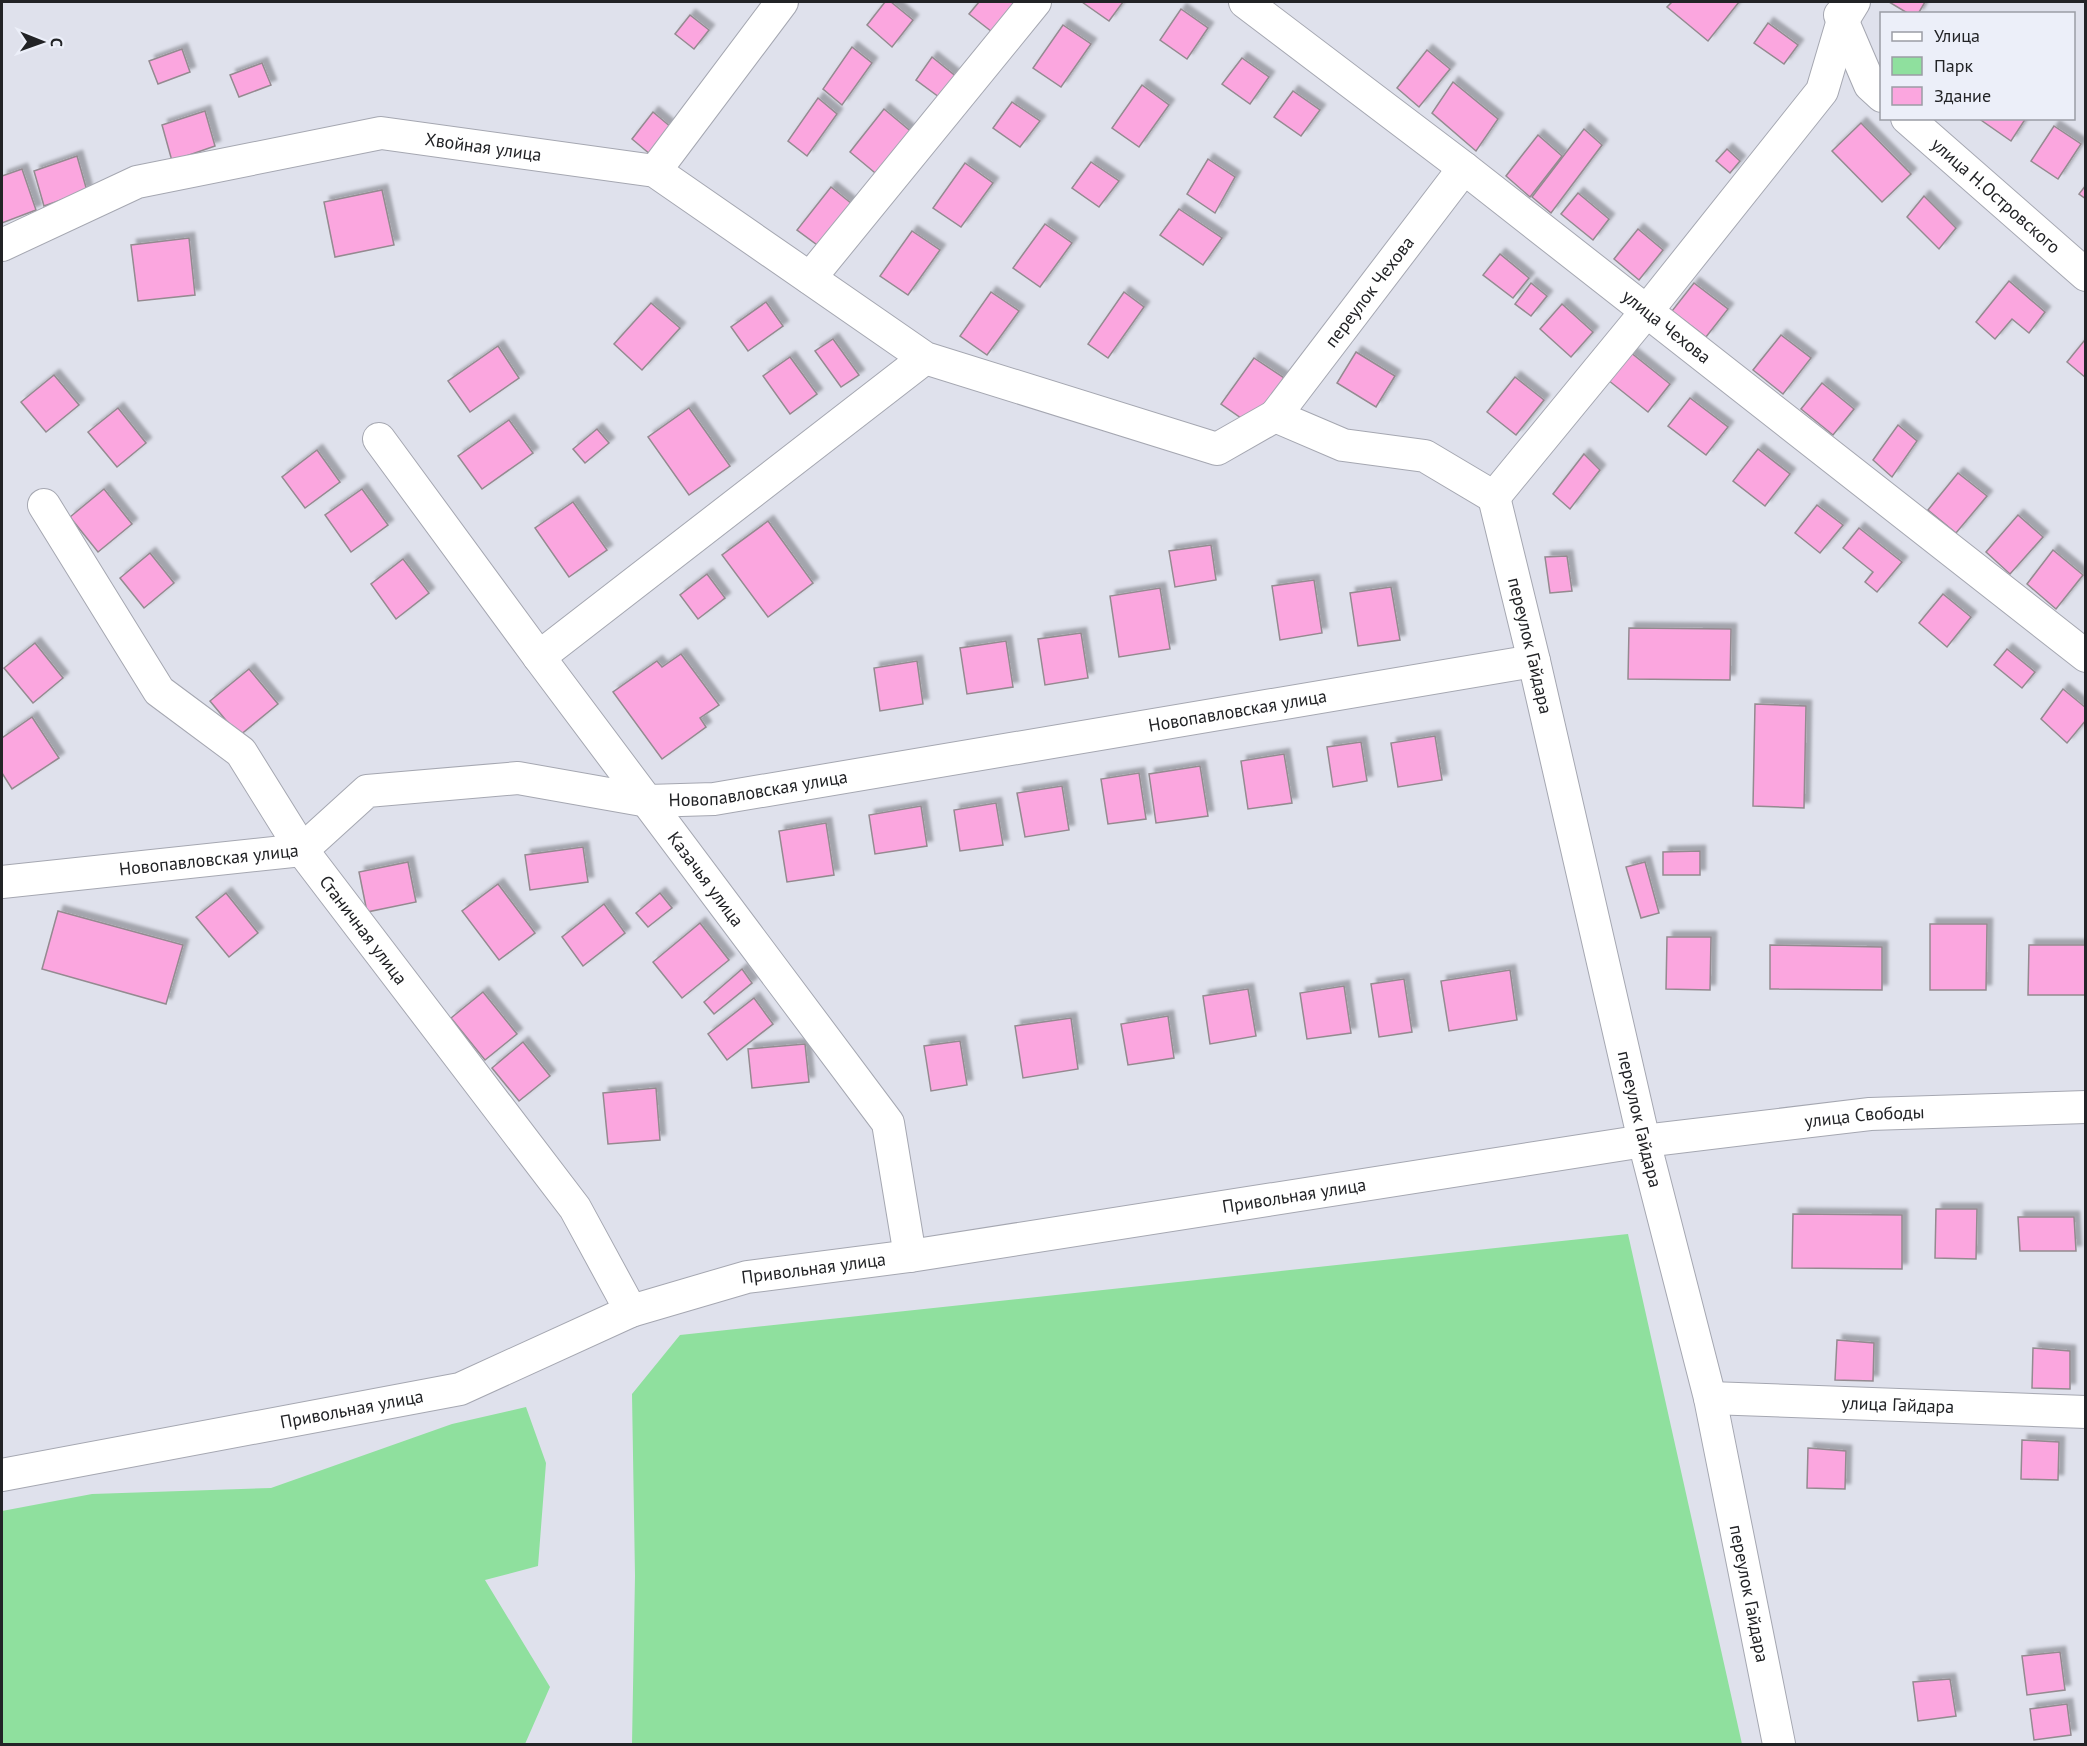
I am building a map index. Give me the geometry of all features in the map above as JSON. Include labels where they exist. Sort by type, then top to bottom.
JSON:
[{"type":"street","points":[[655,171],[782,2]]},
{"type":"street","points":[[810,278],[1035,2]]},
{"type":"street","name":"улица Чехова","points":[[1245,2],[1464,168],[2085,656]]},
{"type":"street","points":[[1843,8],[1869,85],[1880,95]]},
{"type":"street","points":[[1275,416],[1343,445],[1425,456],[1494,496],[1646,312],[1822,91],[1843,8]]},
{"type":"street","name":"улица Н.Островского","points":[[1909,120],[2085,275]]},
{"type":"street","name":"Хвойная улица","points":[[2,245],[137,182],[381,133],[655,171],[926,358],[1217,449],[1275,416]]},
{"type":"street","name":"переулок Чехова","points":[[1275,416],[1464,168]]},
{"type":"street","points":[[539,657],[926,358]]},
{"type":"street","name":"Казачья улица","points":[[379,439],[888,1123],[910,1256]]},
{"type":"street","name":"переулок Гайдара","points":[[1494,496],[1644,1141],[1710,1398],[1779,1744]]},
{"type":"street","name":"Станичная улица","points":[[44,505],[159,691],[241,752],[302,850],[575,1208],[631,1311]]},
{"type":"street","name":"Новопавловская улица","points":[[2,882],[302,850],[367,791],[518,778],[648,801],[714,799],[1534,661]]},
{"type":"street","name":"улица Свободы","points":[[1644,1141],[1870,1114],[2085,1107]]},
{"type":"street","name":"Привольная улица","points":[[2,1474],[460,1389],[631,1311],[747,1277],[910,1256],[1644,1141]]},
{"type":"street","name":"улица Гайдара","points":[[1710,1398],[2085,1412]]},
{"type":"green space","points":[[1628,1234],[1742,1744],[632,1744],[635,1576],[632,1394],[680,1335]]},
{"type":"green space","points":[[526,1407],[546,1463],[538,1566],[485,1580],[550,1687],[525,1744],[2,1744],[2,1511],[92,1494],[271,1488],[452,1424]]},
{"type":"building","points":[[885,2],[891,2],[913,20],[892,47],[867,25]]},
{"type":"building","points":[[979,2],[1021,2],[996,35],[969,14]]},
{"type":"building","points":[[1082,2],[1123,2],[1109,21]]},
{"type":"building","points":[[1672,2],[1739,2],[1708,41],[1667,7]]},
{"type":"building","points":[[1889,2],[1925,2],[1919,12],[1906,12]]},
{"type":"building","points":[[1181,9],[1208,28],[1187,59],[1160,40]]},
{"type":"building","points":[[690,15],[709,30],[694,49],[675,34]]},
{"type":"building","points":[[1768,23],[1798,45],[1784,64],[1754,43]]},
{"type":"building","points":[[1063,25],[1091,44],[1061,87],[1033,68]]},
{"type":"building","points":[[852,47],[872,63],[842,105],[823,89]]},
{"type":"building","points":[[182,49],[190,72],[158,84],[149,61]]},
{"type":"building","points":[[1427,50],[1450,69],[1419,107],[1397,88]]},
{"type":"building","points":[[932,57],[958,78],[943,100],[916,80]]},
{"type":"building","points":[[1242,58],[1269,77],[1250,104],[1222,84]]},
{"type":"building","points":[[262,63],[271,85],[239,97],[230,75]]},
{"type":"building","points":[[1453,82],[1498,119],[1476,151],[1432,113]]},
{"type":"building","points":[[1142,85],[1169,105],[1139,147],[1112,128]]},
{"type":"building","points":[[1293,91],[1320,110],[1301,136],[1274,117]]},
{"type":"building","points":[[818,98],[837,114],[807,156],[788,141]]},
{"type":"building","points":[[1012,102],[1040,121],[1020,147],[993,128]]},
{"type":"building","points":[[884,109],[914,134],[880,177],[850,152]]},
{"type":"building","points":[[205,111],[215,146],[172,161],[162,125]]},
{"type":"building","points":[[653,112],[672,128],[651,155],[632,139]]},
{"type":"building","points":[[1981,120],[2025,120],[2011,141]]},
{"type":"building","points":[[1861,123],[1911,174],[1882,202],[1832,151]]},
{"type":"building","points":[[2054,126],[2081,144],[2058,179],[2031,161]]},
{"type":"building","points":[[1584,129],[1602,145],[1551,213],[1532,197]]},
{"type":"building","points":[[1538,135],[1562,156],[1530,197],[1506,176]]},
{"type":"building","points":[[1727,149],[1740,161],[1730,173],[1716,161]]},
{"type":"building","points":[[77,156],[87,191],[44,206],[34,171]]},
{"type":"building","points":[[1208,159],[1235,177],[1215,213],[1187,194]]},
{"type":"building","points":[[1091,162],[1119,181],[1099,207],[1072,188]]},
{"type":"building","points":[[965,163],[993,183],[961,227],[933,208]]},
{"type":"building","points":[[22,169],[36,210],[2,223],[2,176]]},
{"type":"building","points":[[2086,185],[2086,199],[2079,194]]},
{"type":"building","points":[[831,187],[857,208],[824,250],[797,230]]},
{"type":"building","points":[[382,190],[394,245],[335,257],[324,202]]},
{"type":"building","points":[[1578,193],[1609,219],[1593,240],[1561,214]]},
{"type":"building","points":[[1924,196],[1956,228],[1939,249],[1907,217]]},
{"type":"building","points":[[1179,209],[1222,238],[1203,265],[1160,235]]},
{"type":"building","points":[[1045,224],[1072,243],[1040,287],[1013,268]]},
{"type":"building","points":[[1638,229],[1663,250],[1639,280],[1614,259]]},
{"type":"building","points":[[912,231],[940,250],[908,295],[880,276]]},
{"type":"building","points":[[189,238],[195,295],[138,301],[131,245]]},
{"type":"building","points":[[1500,254],[1529,278],[1513,298],[1483,275]]},
{"type":"building","points":[[2009,281],[2045,312],[2029,333],[2012,319],[1995,339],[1976,322]]},
{"type":"building","points":[[1531,283],[1547,296],[1531,316],[1515,304]]},
{"type":"building","points":[[1694,283],[1728,309],[1706,337],[1672,311]]},
{"type":"building","points":[[991,292],[1019,311],[987,355],[960,336]]},
{"type":"building","points":[[1124,292],[1144,307],[1108,358],[1088,344]]},
{"type":"building","points":[[766,302],[783,326],[748,351],[731,327]]},
{"type":"building","points":[[651,303],[680,328],[642,370],[614,344]]},
{"type":"building","points":[[1562,304],[1593,332],[1571,357],[1540,329]]},
{"type":"building","points":[[1781,335],[1811,358],[1783,394],[1753,370]]},
{"type":"building","points":[[833,339],[859,375],[841,387],[815,351]]},
{"type":"building","points":[[2084,341],[2086,343],[2086,378],[2067,362]]},
{"type":"building","points":[[498,346],[519,378],[470,412],[448,381]]},
{"type":"building","points":[[1356,352],[1395,376],[1376,407],[1337,383]]},
{"type":"building","points":[[1630,352],[1670,384],[1648,412],[1608,380]]},
{"type":"building","points":[[790,357],[817,394],[790,414],[763,376]]},
{"type":"building","points":[[1254,358],[1284,378],[1251,425],[1221,404]]},
{"type":"building","points":[[54,375],[79,405],[46,432],[21,402]]},
{"type":"building","points":[[1515,377],[1544,400],[1516,435],[1487,412]]},
{"type":"building","points":[[1822,383],[1854,409],[1833,435],[1801,409]]},
{"type":"building","points":[[1690,398],[1728,427],[1706,455],[1668,426]]},
{"type":"building","points":[[118,408],[146,443],[117,467],[88,432]]},
{"type":"building","points":[[689,408],[730,466],[689,495],[648,437]]},
{"type":"building","points":[[509,420],[533,453],[482,489],[458,456]]},
{"type":"building","points":[[1898,425],[1917,441],[1892,477],[1873,460]]},
{"type":"building","points":[[597,429],[609,443],[585,463],[573,449]]},
{"type":"building","points":[[1758,449],[1790,474],[1765,506],[1733,481]]},
{"type":"building","points":[[317,450],[340,482],[305,508],[282,477]]},
{"type":"building","points":[[1584,454],[1600,470],[1570,509],[1553,494]]},
{"type":"building","points":[[1958,473],[1987,496],[1956,533],[1928,510]]},
{"type":"building","points":[[104,489],[132,524],[98,552],[70,517]]},
{"type":"building","points":[[362,489],[388,525],[351,552],[325,515]]},
{"type":"building","points":[[573,502],[607,550],[569,577],[535,528]]},
{"type":"building","points":[[1817,505],[1843,525],[1820,553],[1795,533]]},
{"type":"building","points":[[2018,515],[2043,537],[2010,574],[1986,552]]},
{"type":"building","points":[[768,521],[813,583],[768,617],[722,555]]},
{"type":"building","points":[[1859,528],[1902,562],[1877,592],[1865,582],[1873,572],[1843,548]]},
{"type":"building","points":[[1211,545],[1216,580],[1175,587],[1169,551]]},
{"type":"building","points":[[2053,550],[2083,575],[2056,609],[2027,584]]},
{"type":"building","points":[[150,553],[174,583],[144,608],[120,578]]},
{"type":"building","points":[[1567,556],[1572,591],[1550,593],[1545,557]]},
{"type":"building","points":[[403,559],[429,593],[396,619],[371,584]]},
{"type":"building","points":[[707,574],[725,598],[698,619],[680,595]]},
{"type":"building","points":[[1314,580],[1322,633],[1280,640],[1272,586]]},
{"type":"building","points":[[1391,587],[1400,640],[1358,646],[1350,593]]},
{"type":"building","points":[[1160,588],[1170,649],[1119,657],[1110,596]]},
{"type":"building","points":[[1943,594],[1971,617],[1947,647],[1919,623]]},
{"type":"building","points":[[1629,628],[1731,629],[1730,680],[1628,679]]},
{"type":"building","points":[[1081,633],[1088,678],[1045,685],[1038,639]]},
{"type":"building","points":[[1006,641],[1013,687],[967,694],[960,648]]},
{"type":"building","points":[[35,643],[63,678],[33,703],[4,668]]},
{"type":"building","points":[[2007,649],[2035,672],[2022,688],[1994,665]]},
{"type":"building","points":[[681,654],[719,705],[700,718],[706,727],[662,759],[613,692],[657,661],[662,667]]},
{"type":"building","points":[[917,661],[923,704],[880,711],[874,668]]},
{"type":"building","points":[[249,669],[278,704],[239,736],[210,701]]},
{"type":"building","points":[[2063,689],[2086,708],[2086,720],[2067,743],[2041,719]]},
{"type":"building","points":[[1755,704],[1806,706],[1804,808],[1753,806]]},
{"type":"building","points":[[32,717],[59,758],[12,789],[2,773],[2,738]]},
{"type":"building","points":[[1435,736],[1442,780],[1398,787],[1391,743]]},
{"type":"building","points":[[1361,742],[1367,781],[1333,787],[1327,747]]},
{"type":"building","points":[[1284,754],[1292,803],[1248,809],[1241,761]]},
{"type":"building","points":[[1200,766],[1208,816],[1156,823],[1149,774]]},
{"type":"building","points":[[1139,773],[1146,819],[1108,824],[1101,779]]},
{"type":"building","points":[[1062,786],[1069,830],[1025,837],[1017,793]]},
{"type":"building","points":[[996,803],[1003,845],[960,851],[954,810]]},
{"type":"building","points":[[921,806],[927,846],[875,854],[869,815]]},
{"type":"building","points":[[826,823],[834,875],[787,882],[779,831]]},
{"type":"building","points":[[583,847],[588,882],[530,890],[525,855]]},
{"type":"building","points":[[1700,851],[1700,875],[1663,875],[1663,852]]},
{"type":"building","points":[[408,862],[416,902],[367,912],[359,872]]},
{"type":"building","points":[[1645,862],[1659,913],[1641,918],[1626,867]]},
{"type":"building","points":[[498,884],[535,933],[499,960],[462,911]]},
{"type":"building","points":[[226,893],[258,933],[229,957],[196,917]]},
{"type":"building","points":[[660,893],[672,908],[648,927],[636,913]]},
{"type":"building","points":[[604,904],[625,933],[583,966],[562,937]]},
{"type":"building","points":[[58,911],[183,945],[166,1004],[42,969]]},
{"type":"building","points":[[700,923],[729,960],[682,998],[653,962]]},
{"type":"building","points":[[1930,924],[1987,924],[1986,990],[1930,990]]},
{"type":"building","points":[[1667,937],[1711,937],[1710,990],[1666,989]]},
{"type":"building","points":[[1770,945],[1882,947],[1882,990],[1770,989]]},
{"type":"building","points":[[2029,945],[2086,945],[2086,995],[2028,995]]},
{"type":"building","points":[[742,969],[752,983],[714,1014],[704,1002]]},
{"type":"building","points":[[1510,970],[1517,1020],[1449,1031],[1441,981]]},
{"type":"building","points":[[1404,979],[1412,1032],[1379,1037],[1371,984]]},
{"type":"building","points":[[1344,986],[1351,1033],[1307,1039],[1300,993]]},
{"type":"building","points":[[1248,989],[1256,1036],[1210,1044],[1203,996]]},
{"type":"building","points":[[483,992],[517,1034],[485,1060],[451,1018]]},
{"type":"building","points":[[754,998],[773,1024],[727,1060],[708,1034]]},
{"type":"building","points":[[1168,1016],[1174,1058],[1128,1065],[1121,1024]]},
{"type":"building","points":[[1071,1018],[1078,1069],[1023,1078],[1015,1026]]},
{"type":"building","points":[[960,1041],[967,1085],[931,1091],[924,1046]]},
{"type":"building","points":[[523,1042],[550,1076],[519,1101],[492,1068]]},
{"type":"building","points":[[805,1044],[809,1082],[752,1088],[748,1049]]},
{"type":"building","points":[[656,1088],[660,1140],[608,1144],[603,1093]]},
{"type":"building","points":[[1936,1209],[1977,1209],[1976,1259],[1935,1258]]},
{"type":"building","points":[[1793,1214],[1902,1215],[1902,1269],[1792,1268]]},
{"type":"building","points":[[2018,1217],[2074,1217],[2076,1251],[2020,1251]]},
{"type":"building","points":[[1837,1340],[1874,1343],[1873,1381],[1835,1380]]},
{"type":"building","points":[[2033,1348],[2070,1351],[2070,1389],[2032,1388]]},
{"type":"building","points":[[2022,1440],[2059,1442],[2058,1480],[2021,1479]]},
{"type":"building","points":[[1808,1448],[1846,1451],[1845,1489],[1807,1488]]},
{"type":"building","points":[[2060,1652],[2065,1690],[2027,1695],[2022,1656]]},
{"type":"building","points":[[1950,1679],[1956,1716],[1918,1721],[1913,1682]]},
{"type":"building","points":[[2067,1704],[2071,1735],[2034,1740],[2030,1709]]}]
